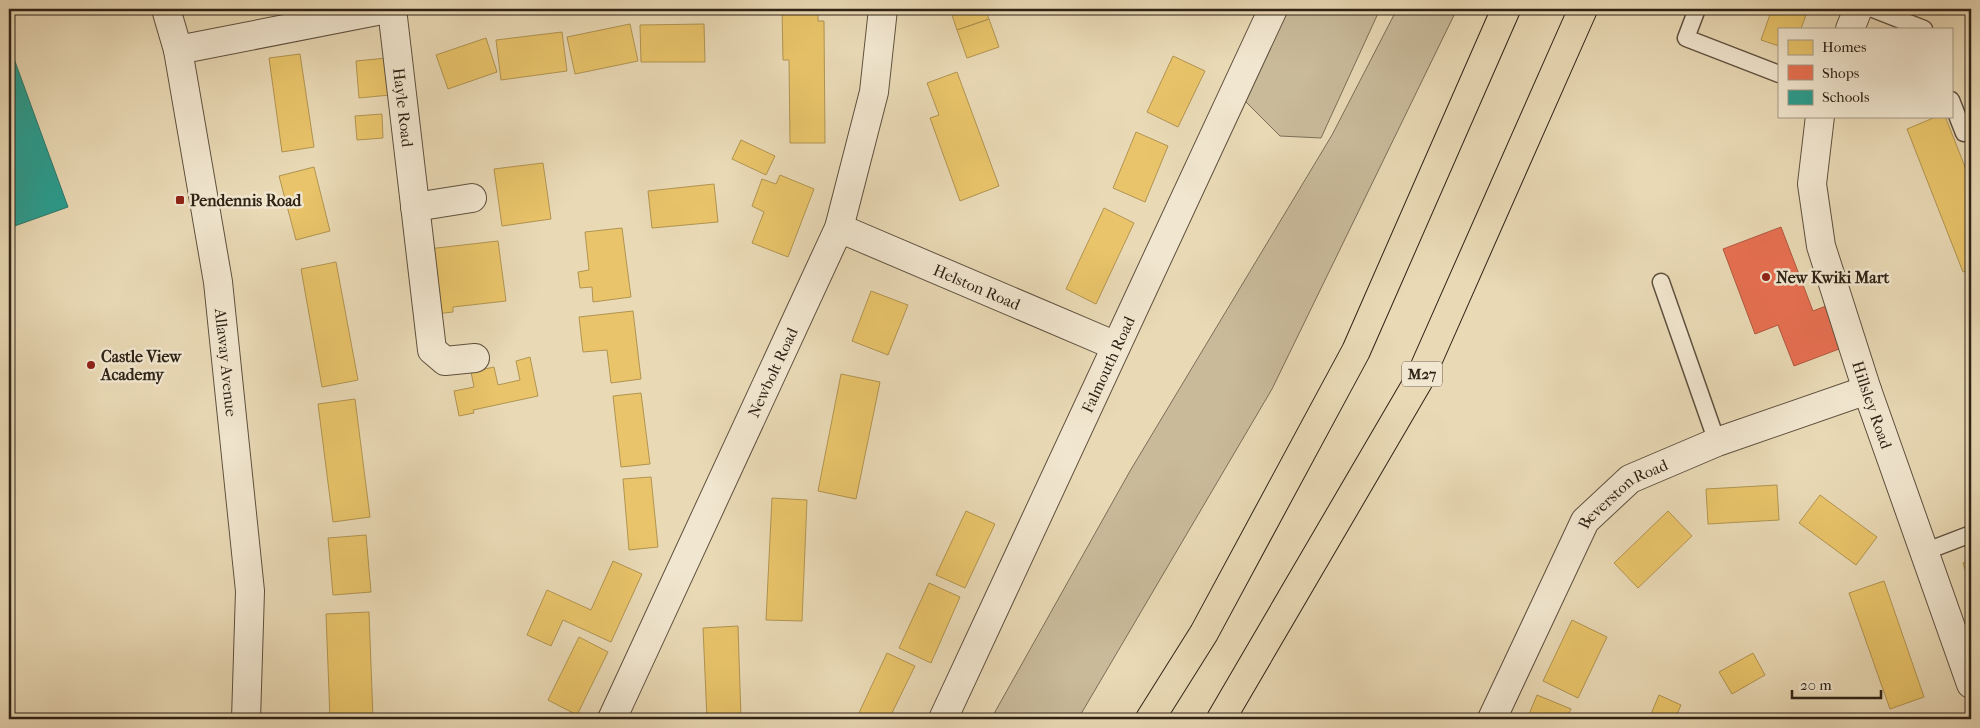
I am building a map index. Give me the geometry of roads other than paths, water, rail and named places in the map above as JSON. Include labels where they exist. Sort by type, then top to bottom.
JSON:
[{"type":"highway","points":[[1150,719],[1204,633],[1356,350],[1506,9]]},
{"type":"highway","name":"M27","points":[[1221,719],[1419,380],[1583,9]]},
{"type":"street","name":"Allaway Avenue","points":[[166,9],[178,50],[218,282],[250,591],[246,719]]},
{"type":"street","points":[[178,50],[387,9]]},
{"type":"street","name":"Hayle Road","points":[[392,9],[432,350],[445,361],[475,358]]},
{"type":"street","name":"Newbolt Road","points":[[612,719],[839,228],[874,92],[883,9]]},
{"type":"street","name":"Falmouth Road","points":[[943,719],[1273,9]]},
{"type":"street","points":[[1850,28],[1858,9]]},
{"type":"street","name":"Hillsley Road","points":[[1820,118],[1812,184],[1821,246],[1867,390],[1971,684]]},
{"type":"street","points":[[415,207],[472,198]]},
{"type":"street","name":"Helston Road","points":[[839,228],[1116,346]]},
{"type":"street","name":"Beverston Road","points":[[1492,719],[1585,521],[1630,479],[1717,442],[1867,390]]},
{"type":"lane","points":[[1697,9],[1686,38],[1778,74]]},
{"type":"lane","points":[[1873,9],[1921,28]]},
{"type":"lane","points":[[1952,103],[1964,133]]},
{"type":"lane","points":[[1662,282],[1717,442]]},
{"type":"lane","points":[[1924,552],[1971,534]]},
{"type":"place","name":"Pendennis Road","points":[[180,200]]},
{"type":"place","name":"New Kwiki Mart","points":[[1766,277]]},
{"type":"place","name":"Castle View Academy","points":[[91,365]]}]
